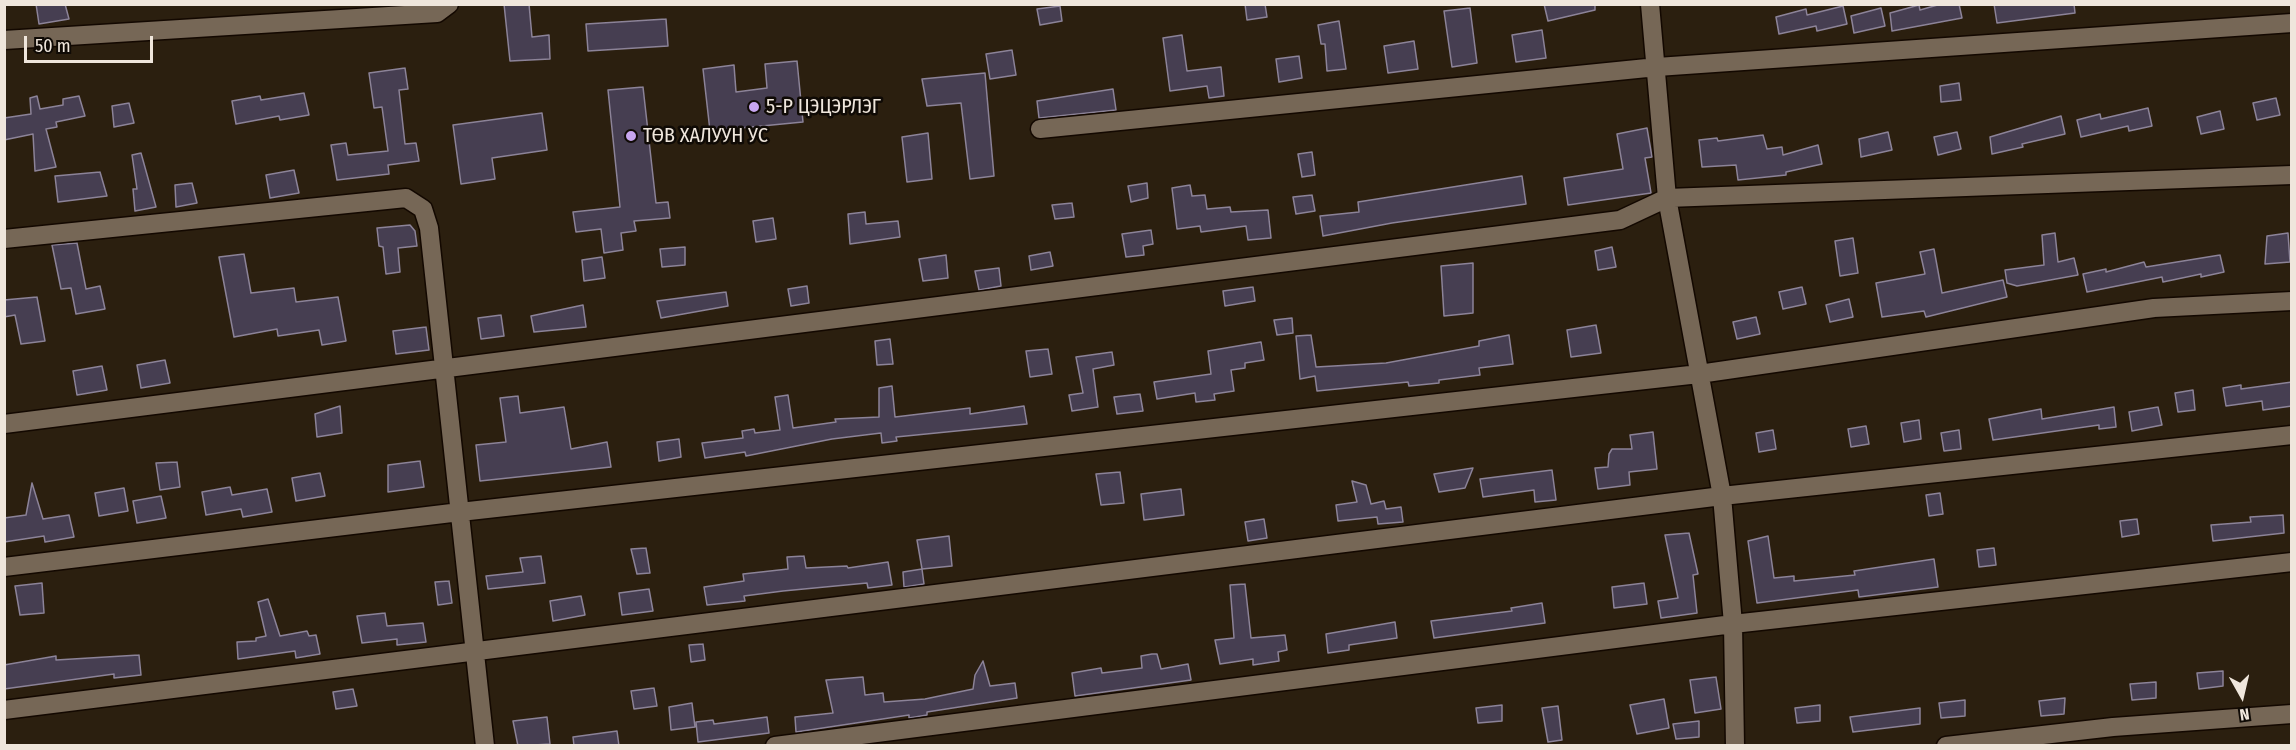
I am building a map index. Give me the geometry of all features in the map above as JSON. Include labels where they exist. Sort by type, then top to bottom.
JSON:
[{"type":"street","points":[[4,40],[437,13],[449,4]]},
{"type":"street","points":[[1650,4],[1667,198],[1722,496],[1733,624],[1735,746]]},
{"type":"street","points":[[1040,129],[1657,67],[2292,23]]},
{"type":"street","points":[[4,424],[1620,220],[1667,198],[2292,175]]},
{"type":"street","points":[[4,239],[406,198],[423,209],[428,218],[485,746]]},
{"type":"street","points":[[4,567],[460,512],[1699,374],[2154,308],[2292,301]]},
{"type":"street","points":[[4,710],[1722,496],[2292,435]]},
{"type":"street","points":[[775,746],[1733,624],[2292,562]]},
{"type":"street","points":[[1946,746],[2113,727],[2292,714]]},
{"type":"building","points":[[36,4],[65,4],[69,19],[39,24]]},
{"type":"building","points":[[504,4],[529,4],[532,37],[549,35],[550,59],[510,61]]},
{"type":"building","points":[[1245,4],[1265,4],[1267,17],[1247,20]]},
{"type":"building","points":[[1544,4],[1595,4],[1595,10],[1548,21]]},
{"type":"building","points":[[1941,4],[1959,4],[1962,18],[1892,31],[1890,13],[1919,5],[1920,10]]},
{"type":"building","points":[[1994,4],[2074,4],[2075,13],[1997,23]]},
{"type":"building","points":[[1060,6],[1062,21],[1040,25],[1037,9]]},
{"type":"building","points":[[1843,6],[1847,24],[1817,31],[1816,26],[1779,34],[1776,17],[1806,9],[1807,15]]},
{"type":"building","points":[[1470,8],[1477,63],[1452,67],[1444,11]]},
{"type":"building","points":[[1881,8],[1885,26],[1854,33],[1851,16]]},
{"type":"building","points":[[666,19],[668,46],[588,51],[586,24]]},
{"type":"building","points":[[1339,21],[1346,69],[1327,71],[1325,44],[1321,44],[1318,25]]},
{"type":"building","points":[[1542,30],[1546,58],[1516,62],[1512,35]]},
{"type":"building","points":[[1182,35],[1187,71],[1221,67],[1224,96],[1209,98],[1207,86],[1170,91],[1163,38]]},
{"type":"building","points":[[1414,41],[1418,69],[1388,73],[1384,46]]},
{"type":"building","points":[[1012,50],[1016,75],[990,79],[986,54]]},
{"type":"building","points":[[1299,56],[1302,78],[1279,82],[1276,59]]},
{"type":"building","name":"5-Р ЦЭЦЭРЛЭГ","points":[[797,61],[803,122],[710,131],[703,69],[734,65],[736,92],[767,88],[765,64]]},
{"type":"building","points":[[405,68],[408,89],[399,90],[405,144],[416,143],[419,161],[388,165],[389,174],[337,180],[331,145],[346,143],[348,155],[388,151],[382,107],[374,108],[369,73]]},
{"type":"building","points":[[985,73],[994,176],[970,179],[961,103],[927,106],[922,79]]},
{"type":"building","points":[[1959,83],[1961,100],[1941,102],[1940,86]]},
{"type":"building","points":[[643,87],[656,203],[668,202],[670,218],[634,221],[636,231],[621,233],[623,250],[604,253],[601,229],[576,232],[573,212],[620,207],[608,90]]},
{"type":"building","points":[[1113,89],[1116,110],[1039,118],[1037,101]]},
{"type":"building","points":[[304,93],[309,115],[280,120],[279,116],[236,124],[232,101],[260,96],[261,100]]},
{"type":"building","points":[[37,96],[40,109],[63,105],[63,99],[79,96],[85,116],[56,122],[57,127],[46,129],[56,167],[35,171],[33,134],[4,140],[4,118],[31,114],[30,98]]},
{"type":"building","points":[[2276,98],[2280,115],[2257,120],[2253,103]]},
{"type":"building","points":[[129,103],[134,123],[114,127],[112,106]]},
{"type":"building","points":[[2148,108],[2152,126],[2129,131],[2128,126],[2081,137],[2077,120],[2100,114],[2101,119]]},
{"type":"building","points":[[2220,111],[2224,129],[2201,134],[2197,117]]},
{"type":"building","points":[[542,113],[547,150],[492,158],[495,179],[461,184],[453,125]]},
{"type":"building","points":[[2061,116],[2065,134],[1992,154],[1990,137]]},
{"type":"building","points":[[1647,128],[1652,157],[1645,158],[1651,193],[1568,205],[1564,178],[1623,169],[1617,134]]},
{"type":"building","points":[[1888,132],[1892,150],[1861,157],[1859,139]]},
{"type":"building","points":[[1957,132],[1961,149],[1938,155],[1934,137]]},
{"type":"building","points":[[928,133],[932,179],[907,182],[902,137]]},
{"type":"building","points":[[1763,135],[1767,149],[1782,147],[1783,155],[1818,145],[1822,164],[1786,172],[1786,175],[1738,180],[1736,165],[1702,167],[1699,140],[1717,138],[1718,141]]},
{"type":"building","points":[[1312,152],[1315,175],[1302,177],[1298,154]]},
{"type":"building","points":[[141,153],[156,207],[135,211],[133,189],[137,189],[132,155]]},
{"type":"building","points":[[294,170],[299,193],[270,198],[266,175]]},
{"type":"building","points":[[100,172],[107,196],[58,202],[55,176]]},
{"type":"building","points":[[1522,176],[1526,204],[1392,223],[1323,236],[1320,216],[1359,212],[1358,202]]},
{"type":"building","points":[[192,183],[197,203],[176,207],[175,185]]},
{"type":"building","points":[[1147,183],[1148,198],[1131,202],[1128,186]]},
{"type":"building","points":[[1190,185],[1192,196],[1205,195],[1207,209],[1230,207],[1231,212],[1268,210],[1271,238],[1248,240],[1246,226],[1201,232],[1200,226],[1177,229],[1172,188]]},
{"type":"building","points":[[1312,195],[1315,211],[1296,214],[1293,197]]},
{"type":"building","points":[[1072,203],[1074,217],[1055,219],[1052,205]]},
{"type":"building","points":[[865,212],[866,224],[898,221],[900,237],[850,244],[848,214]]},
{"type":"building","points":[[773,218],[776,239],[756,242],[753,221]]},
{"type":"building","points":[[410,225],[415,231],[417,246],[398,248],[400,272],[386,274],[383,247],[379,246],[377,228]]},
{"type":"building","points":[[1151,230],[1153,244],[1143,246],[1144,255],[1126,257],[1122,234]]},
{"type":"building","points":[[2055,233],[2058,262],[2074,258],[2078,275],[2017,286],[2007,283],[2005,270],[2044,265],[2042,235]]},
{"type":"building","points":[[2288,233],[2290,262],[2265,264],[2267,236]]},
{"type":"building","points":[[1853,238],[1858,273],[1840,276],[1835,241]]},
{"type":"building","points":[[77,243],[86,289],[100,286],[105,309],[76,314],[71,288],[61,289],[52,245]]},
{"type":"building","points":[[685,247],[685,265],[662,267],[660,249]]},
{"type":"building","points":[[1612,247],[1616,267],[1598,270],[1595,251]]},
{"type":"building","points":[[1934,249],[1942,293],[2003,280],[2007,297],[1926,317],[1924,311],[1882,317],[1876,283],[1925,274],[1920,252]]},
{"type":"building","points":[[1050,252],[1053,266],[1031,270],[1029,256]]},
{"type":"building","points":[[244,254],[251,293],[294,288],[296,302],[338,297],[346,341],[322,345],[319,330],[278,336],[277,329],[234,337],[219,257]]},
{"type":"building","points":[[946,255],[948,278],[923,281],[919,259]]},
{"type":"building","points":[[2220,255],[2224,272],[2201,277],[2201,274],[2163,282],[2162,277],[2087,292],[2083,274],[2106,269],[2106,272],[2144,262],[2146,267]]},
{"type":"building","points":[[602,257],[605,278],[584,281],[582,260]]},
{"type":"building","points":[[1473,263],[1473,313],[1444,316],[1441,266]]},
{"type":"building","points":[[999,268],[1001,286],[979,290],[975,271]]},
{"type":"building","points":[[807,286],[809,303],[791,306],[788,289]]},
{"type":"building","points":[[1253,287],[1255,301],[1225,306],[1223,291]]},
{"type":"building","points":[[1802,287],[1806,304],[1783,309],[1779,292]]},
{"type":"building","points":[[726,292],[728,306],[661,318],[657,301]]},
{"type":"building","points":[[37,297],[45,341],[21,344],[15,315],[4,317],[4,300]]},
{"type":"building","points":[[1849,299],[1853,317],[1830,322],[1826,305]]},
{"type":"building","points":[[583,305],[586,327],[534,332],[531,316]]},
{"type":"building","points":[[501,315],[504,336],[481,339],[478,318]]},
{"type":"building","points":[[1756,317],[1760,334],[1737,339],[1733,322]]},
{"type":"building","points":[[1292,318],[1293,333],[1277,335],[1274,320]]},
{"type":"building","points":[[1596,325],[1601,353],[1571,357],[1567,330]]},
{"type":"building","points":[[426,327],[429,350],[396,354],[393,331]]},
{"type":"building","points":[[1311,335],[1316,367],[1386,363],[1479,346],[1479,341],[1509,335],[1513,364],[1479,368],[1480,375],[1439,380],[1439,383],[1409,386],[1408,382],[1317,391],[1315,376],[1300,379],[1296,336]]},
{"type":"building","points":[[890,339],[893,364],[877,365],[875,341]]},
{"type":"building","points":[[1261,342],[1264,360],[1245,363],[1245,368],[1231,370],[1234,391],[1214,394],[1215,400],[1196,402],[1195,393],[1157,399],[1154,382],[1211,374],[1208,351]]},
{"type":"building","points":[[1048,349],[1052,374],[1030,377],[1026,351]]},
{"type":"building","points":[[1112,352],[1114,365],[1093,369],[1098,407],[1072,411],[1069,395],[1083,393],[1076,357]]},
{"type":"building","points":[[165,360],[170,383],[141,388],[137,365]]},
{"type":"building","points":[[102,366],[107,390],[77,395],[73,371]]},
{"type":"building","points":[[2292,382],[2292,406],[2263,410],[2262,401],[2226,406],[2223,388],[2241,385],[2241,389]]},
{"type":"building","points":[[892,386],[895,417],[970,408],[970,414],[1024,406],[1027,424],[896,437],[897,441],[882,443],[881,433],[832,439],[746,456],[745,452],[705,458],[702,443],[743,438],[742,431],[754,429],[755,433],[780,430],[775,397],[788,395],[793,428],[836,422],[835,419],[879,417],[879,388]]},
{"type":"building","points":[[2193,390],[2195,410],[2178,412],[2175,393]]},
{"type":"building","points":[[1140,394],[1143,411],[1117,414],[1114,397]]},
{"type":"building","points":[[518,396],[520,413],[564,407],[571,449],[607,442],[611,467],[480,481],[476,445],[506,442],[500,398]]},
{"type":"building","points":[[340,406],[342,433],[317,437],[315,414]]},
{"type":"building","points":[[2114,407],[2116,427],[2099,429],[2099,425],[1993,440],[1989,419],[2041,409],[2042,419]]},
{"type":"building","points":[[2158,407],[2162,425],[2132,431],[2129,412]]},
{"type":"building","points":[[1919,420],[1921,439],[1904,442],[1901,423]]},
{"type":"building","points":[[1866,426],[1869,444],[1851,447],[1848,429]]},
{"type":"building","points":[[1773,430],[1776,449],[1759,452],[1756,433]]},
{"type":"building","points":[[1959,430],[1961,449],[1944,451],[1941,433]]},
{"type":"building","points":[[1653,432],[1657,469],[1629,472],[1630,485],[1598,489],[1595,468],[1608,467],[1609,454],[1612,449],[1632,449],[1630,435]]},
{"type":"building","points":[[679,439],[681,457],[659,461],[657,442]]},
{"type":"building","points":[[420,461],[424,487],[388,492],[388,465]]},
{"type":"building","points":[[177,462],[180,487],[160,490],[156,463]]},
{"type":"building","points":[[1473,468],[1465,488],[1439,492],[1434,474]]},
{"type":"building","points":[[1552,470],[1556,500],[1535,502],[1534,490],[1483,497],[1480,479]]},
{"type":"building","points":[[1120,472],[1124,503],[1101,505],[1096,474]]},
{"type":"building","points":[[320,473],[325,496],[296,501],[292,478]]},
{"type":"building","points":[[1352,481],[1366,485],[1371,504],[1384,501],[1386,509],[1401,507],[1403,522],[1378,524],[1377,517],[1338,521],[1336,505],[1357,502]]},
{"type":"building","points":[[32,483],[43,519],[69,515],[74,537],[45,542],[44,536],[4,542],[4,518],[26,515]]},
{"type":"building","points":[[230,487],[232,495],[267,489],[272,512],[243,517],[241,509],[206,515],[202,492]]},
{"type":"building","points":[[124,488],[128,511],[99,516],[95,493]]},
{"type":"building","points":[[1181,489],[1184,515],[1144,520],[1141,494]]},
{"type":"building","points":[[1940,493],[1943,514],[1929,516],[1926,495]]},
{"type":"building","points":[[161,496],[166,518],[137,523],[133,501]]},
{"type":"building","points":[[2283,515],[2284,533],[2213,541],[2211,525],[2251,522],[2250,517]]},
{"type":"building","points":[[1264,519],[1267,538],[1248,541],[1245,522]]},
{"type":"building","points":[[2137,519],[2139,534],[2122,537],[2120,521]]},
{"type":"building","points":[[1689,533],[1698,574],[1693,575],[1697,613],[1661,618],[1658,601],[1678,598],[1665,535]]},
{"type":"building","points":[[949,536],[952,566],[922,569],[917,540]]},
{"type":"building","points":[[1768,536],[1774,578],[1794,576],[1794,581],[1855,575],[1854,571],[1934,559],[1938,587],[1859,597],[1858,590],[1757,603],[1748,541]]},
{"type":"building","points":[[646,548],[650,573],[637,574],[631,549]]},
{"type":"building","points":[[1994,548],[1996,565],[1979,567],[1977,550]]},
{"type":"building","points":[[541,556],[545,583],[488,589],[486,576],[523,572],[520,558]]},
{"type":"building","points":[[804,556],[806,568],[847,566],[848,568],[888,562],[892,585],[868,588],[867,583],[783,591],[744,596],[745,601],[707,605],[704,587],[744,581],[743,574],[788,569],[787,557]]},
{"type":"building","points":[[922,569],[924,584],[904,587],[903,572]]},
{"type":"building","points":[[449,581],[452,603],[438,605],[435,582]]},
{"type":"building","points":[[42,583],[44,613],[20,615],[15,586]]},
{"type":"building","points":[[1644,583],[1647,604],[1614,608],[1612,587]]},
{"type":"building","points":[[1245,584],[1251,638],[1285,635],[1287,650],[1278,652],[1279,661],[1253,665],[1253,659],[1220,664],[1215,640],[1234,638],[1230,585]]},
{"type":"building","points":[[649,589],[653,611],[622,615],[619,593]]},
{"type":"building","points":[[581,596],[585,615],[553,621],[550,601]]},
{"type":"building","points":[[268,599],[280,636],[307,631],[309,636],[316,635],[320,654],[296,658],[295,651],[238,659],[237,642],[256,641],[256,638],[266,636],[258,602]]},
{"type":"building","points":[[1542,603],[1545,623],[1434,638],[1431,621],[1512,611],[1511,608]]},
{"type":"building","points":[[385,613],[387,626],[423,623],[426,642],[397,645],[397,639],[362,643],[357,616]]},
{"type":"building","points":[[1395,622],[1397,638],[1349,645],[1349,650],[1328,653],[1326,634]]},
{"type":"building","points":[[703,644],[705,660],[691,662],[689,645]]},
{"type":"building","points":[[1157,654],[1161,669],[1188,664],[1191,680],[1075,696],[1072,673],[1101,668],[1102,673],[1142,668],[1141,656]]},
{"type":"building","points":[[139,655],[141,675],[114,678],[114,674],[4,689],[4,665],[56,656],[56,660]]},
{"type":"building","points":[[983,661],[990,686],[1015,683],[1017,698],[927,712],[927,715],[909,718],[909,715],[796,732],[795,717],[833,713],[826,680],[863,677],[865,695],[883,693],[884,702],[925,699],[973,689],[975,675]]},
{"type":"building","points":[[2223,671],[2223,686],[2199,689],[2197,673]]},
{"type":"building","points":[[1716,677],[1721,709],[1695,713],[1690,680]]},
{"type":"building","points":[[2156,682],[2156,698],[2132,700],[2130,684]]},
{"type":"building","points":[[654,688],[657,706],[634,709],[631,691]]},
{"type":"building","points":[[353,689],[357,706],[336,709],[333,692]]},
{"type":"building","points":[[2065,698],[2064,714],[2041,716],[2039,701]]},
{"type":"building","points":[[1664,699],[1669,728],[1637,734],[1630,705]]},
{"type":"building","points":[[1965,700],[1965,716],[1941,718],[1939,703]]},
{"type":"building","points":[[692,703],[695,727],[671,730],[669,707]]},
{"type":"building","points":[[1502,705],[1502,721],[1478,723],[1476,708]]},
{"type":"building","points":[[1820,705],[1820,721],[1797,723],[1795,708]]},
{"type":"building","points":[[1558,706],[1562,740],[1548,742],[1542,708]]},
{"type":"building","points":[[1920,708],[1920,724],[1853,732],[1850,717]]},
{"type":"building","points":[[547,717],[550,744],[518,746],[513,721]]},
{"type":"building","points":[[767,717],[769,733],[698,742],[696,722],[713,720],[714,724]]},
{"type":"building","points":[[1699,721],[1699,737],[1676,739],[1673,724]]},
{"type":"building","points":[[617,731],[619,746],[574,746],[573,737]]},
{"type":"place","name":"5-Р ЦЭЦЭРЛЭГ","points":[[754,107]]},
{"type":"place","name":"ТӨВ ХАЛУУН УС","points":[[631,136]]}]
